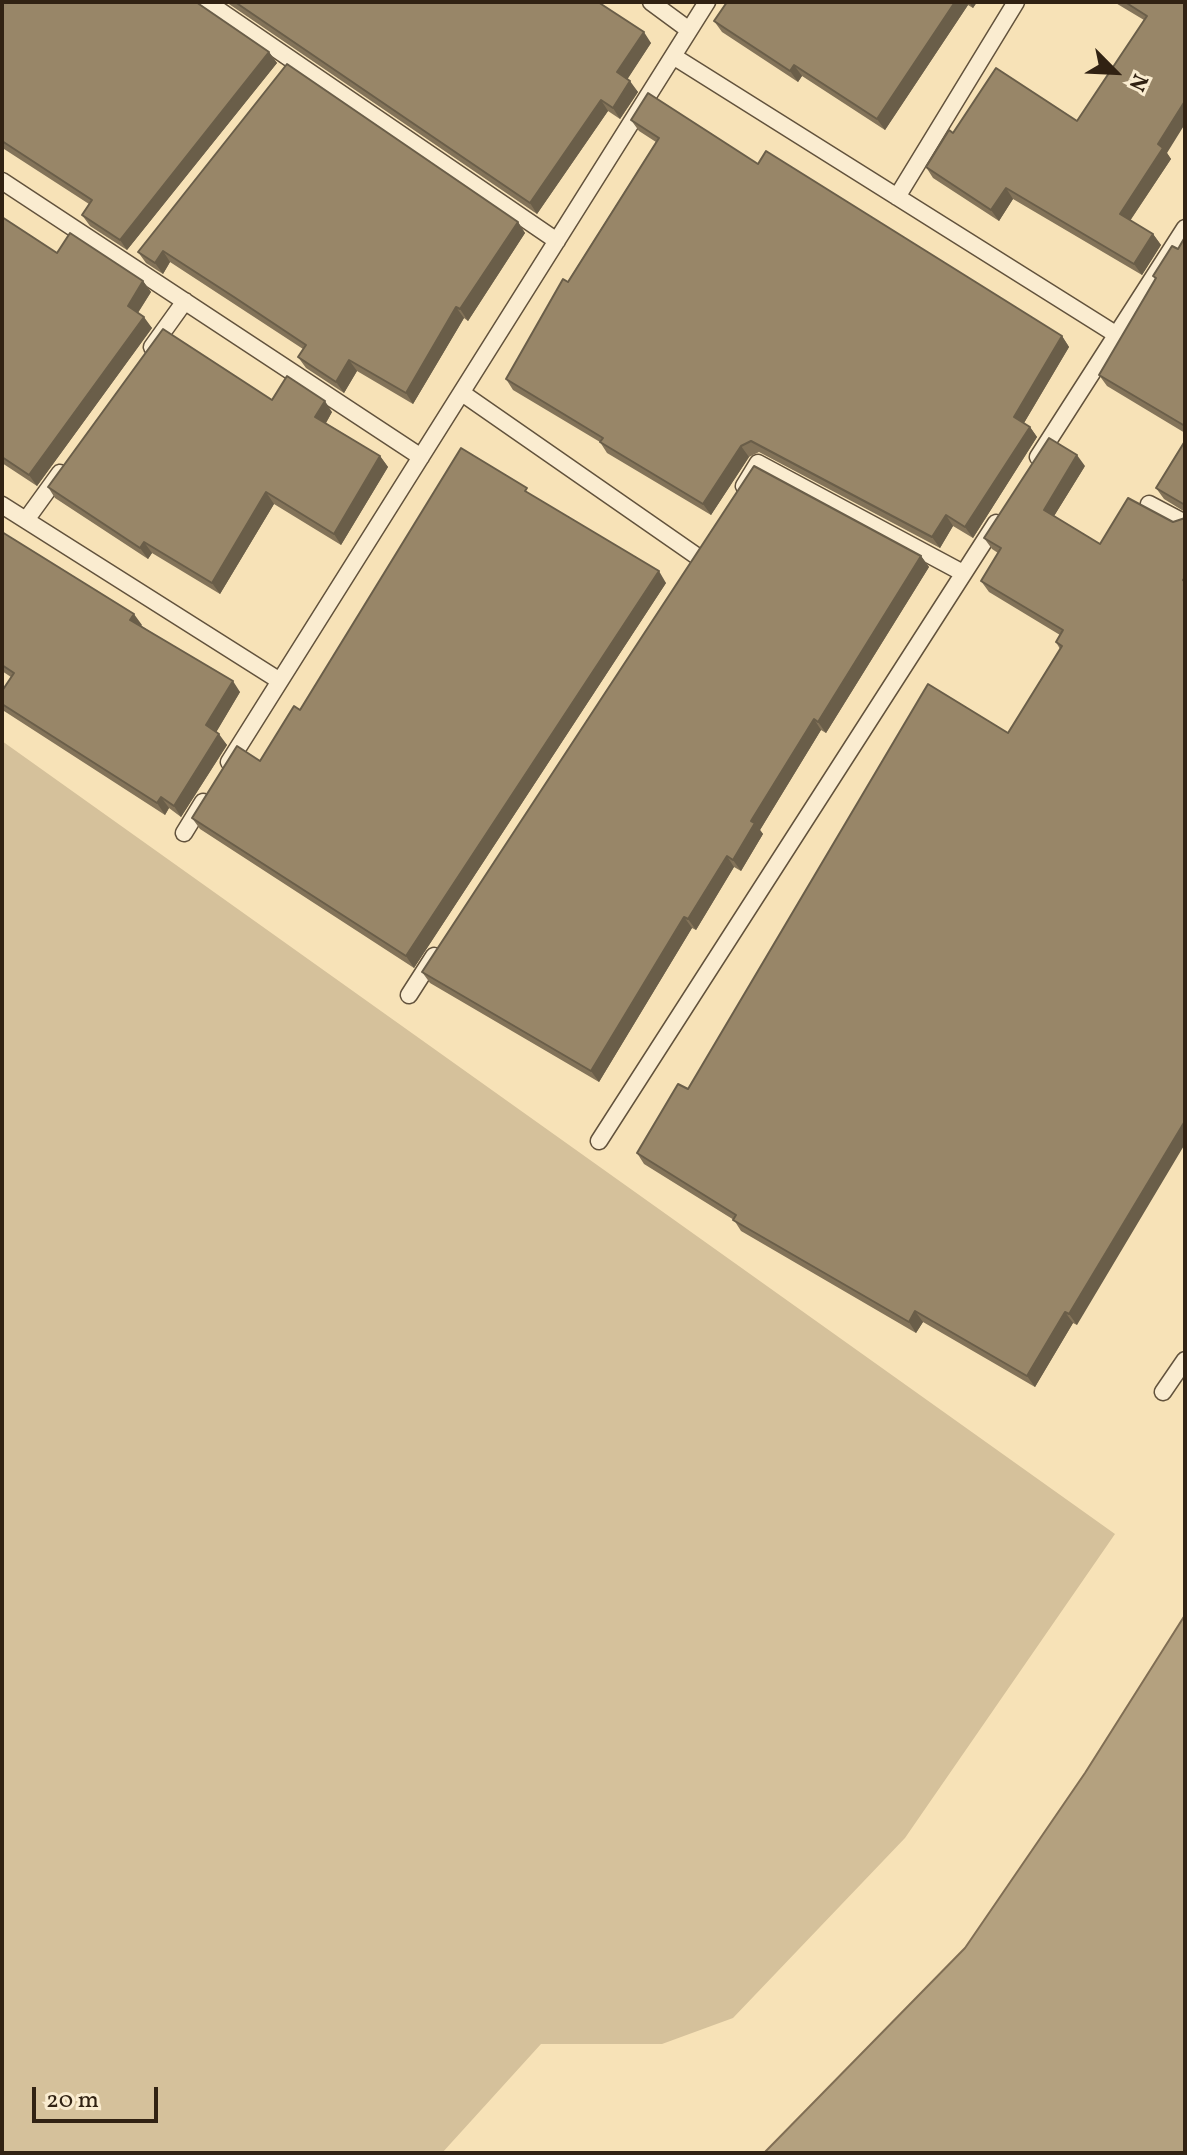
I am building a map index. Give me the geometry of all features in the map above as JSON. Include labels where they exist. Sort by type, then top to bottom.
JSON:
[{"type":"lane","points":[[207,2],[288,67],[557,241]]},
{"type":"lane","points":[[651,2],[689,30]]},
{"type":"lane","points":[[184,833],[707,2]]},
{"type":"lane","points":[[897,197],[1016,2]]},
{"type":"lane","points":[[673,56],[1117,335]]},
{"type":"lane","points":[[2,181],[135,259],[185,301],[421,457]]},
{"type":"lane","points":[[1032,467],[1185,228]]},
{"type":"lane","points":[[139,366],[185,301]]},
{"type":"lane","points":[[462,393],[697,558]]},
{"type":"lane","points":[[26,520],[73,456]]},
{"type":"lane","points":[[735,498],[758,463],[963,573]]},
{"type":"lane","points":[[1149,504],[1185,523]]},
{"type":"lane","points":[[2,505],[280,681]]},
{"type":"lane","points":[[599,1141],[1006,507]]},
{"type":"lane","points":[[409,995],[444,942]]},
{"type":"lane","points":[[1163,1392],[1185,1360]]},
{"type":"shaded area","points":[[2,741],[1115,1534],[905,1838],[733,2018],[662,2044],[541,2044],[442,2153],[2,2153]]},
{"type":"shaded area","points":[[1185,1615],[1185,2153],[764,2153],[965,1948],[1085,1773]]},
{"type":"building","points":[[2,2],[196,2],[269,52],[120,240],[82,215],[92,200],[2,141]]},
{"type":"building","points":[[235,2],[598,2],[644,32],[617,72],[630,81],[613,108],[601,100],[530,203]]},
{"type":"building","points":[[727,2],[955,2],[877,119],[794,65],[790,71],[714,21]]},
{"type":"building","points":[[1125,2],[1185,2],[1185,101],[1158,144],[1163,148],[1120,214],[1153,234],[1134,264],[1006,188],[991,210],[926,167],[949,130],[953,133],[996,68],[1077,121],[1147,16]]},
{"type":"building","points":[[287,64],[518,222],[460,309],[456,307],[406,393],[349,360],[336,382],[298,357],[306,345],[234,297],[163,251],[155,263],[138,252]]},
{"type":"building","points":[[648,93],[758,164],[766,151],[1062,336],[1014,417],[1030,427],[965,527],[946,515],[932,537],[751,441],[741,446],[703,504],[600,442],[603,438],[506,379],[563,279],[568,282],[659,138],[631,120]]},
{"type":"building","points":[[2,217],[57,253],[70,233],[143,281],[128,306],[144,317],[29,475],[2,457]]},
{"type":"building","points":[[1185,237],[1185,426],[1099,375],[1156,278],[1153,276],[1172,246],[1178,249]]},
{"type":"building","points":[[163,329],[272,400],[287,376],[325,401],[315,417],[380,456],[334,534],[266,492],[212,583],[144,542],[140,548],[48,487]]},
{"type":"building","points":[[1049,438],[1077,455],[1044,510],[1100,544],[1128,498],[1173,522],[1185,518],[1185,1121],[1069,1314],[1065,1312],[1027,1376],[915,1311],[909,1322],[733,1220],[736,1215],[637,1153],[678,1084],[688,1089],[928,684],[1008,733],[1062,646],[1056,642],[1063,630],[981,581],[1001,548],[984,538]]},
{"type":"building","points":[[1185,441],[1185,505],[1156,488]]},
{"type":"building","points":[[461,448],[527,488],[525,491],[659,571],[406,956],[192,818],[237,746],[260,761],[294,706],[300,710]]},
{"type":"building","points":[[754,466],[921,556],[818,722],[814,719],[751,821],[755,823],[733,860],[727,856],[688,919],[684,917],[591,1071],[422,972]]},
{"type":"building","points":[[2,532],[134,614],[130,620],[233,681],[206,725],[219,734],[174,806],[161,797],[157,803],[2,704],[2,691],[14,673],[2,665]]}]
